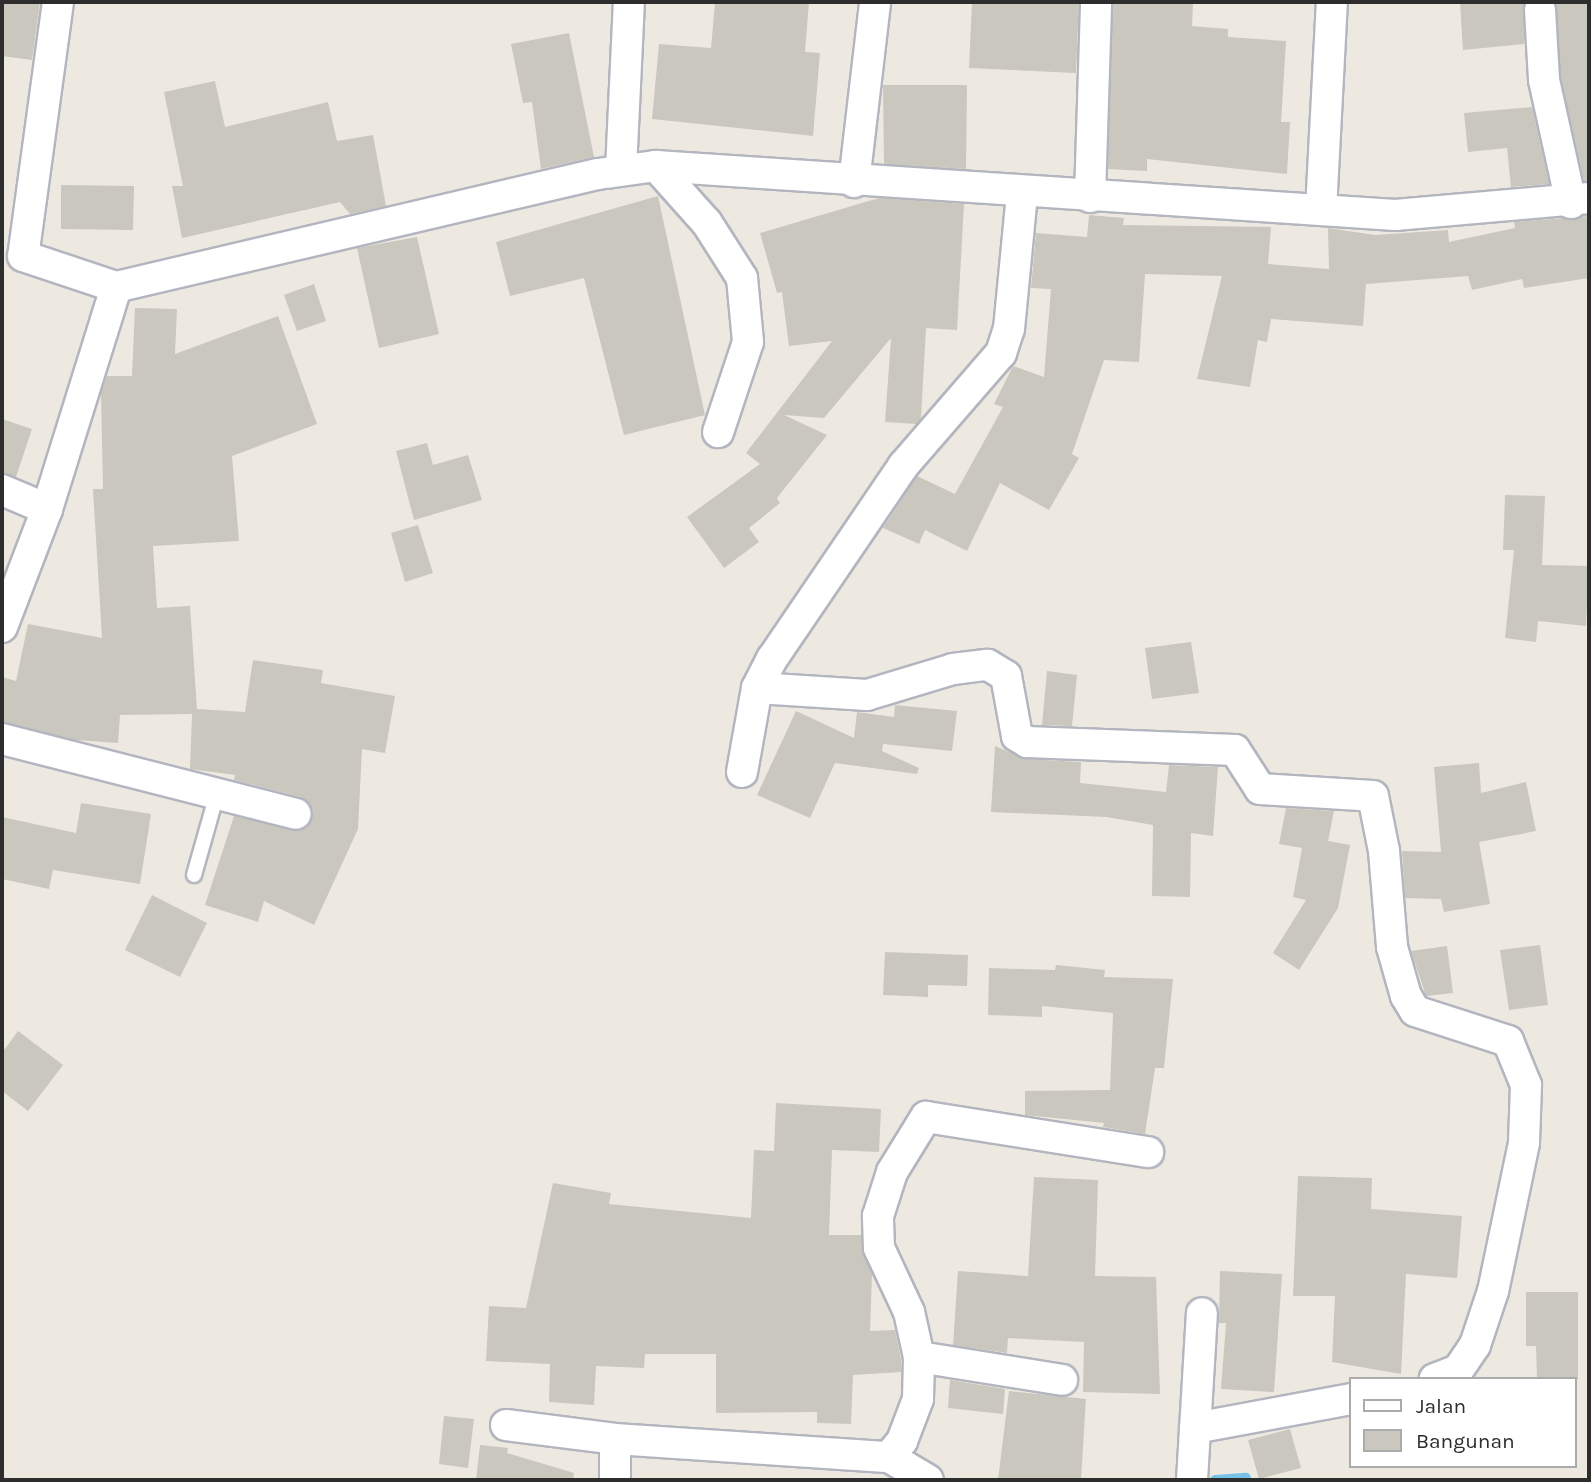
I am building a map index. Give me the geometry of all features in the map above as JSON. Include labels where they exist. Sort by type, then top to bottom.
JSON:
[{"type":"street","points":[[58,2],[13,252],[116,286],[621,170],[656,166],[854,182],[1395,215],[1580,200],[1544,80],[1540,10]]},
{"type":"street","points":[[621,170],[629,2]]},
{"type":"street","points":[[854,182],[875,2]]},
{"type":"street","points":[[1090,197],[1096,2]]},
{"type":"street","points":[[1321,210],[1332,2]]},
{"type":"street","points":[[656,166],[707,223],[742,278],[748,342],[740,378],[718,432]]},
{"type":"street","points":[[742,772],[757,688],[904,466],[1001,353],[1009,329],[1022,193]]},
{"type":"street","points":[[2,627],[47,509],[116,286]]},
{"type":"street","points":[[2,490],[47,509]]},
{"type":"street","points":[[757,688],[867,695],[953,669],[988,665],[1006,676],[1017,736],[1027,742],[1235,750],[1260,789],[1373,796],[1384,851],[1391,947],[1406,996],[1415,1011],[1507,1041],[1526,1085],[1524,1143],[1493,1291],[1475,1345],[1458,1370],[1440,1377]]},
{"type":"street","points":[[2,739],[216,797],[296,814]]},
{"type":"street","points":[[889,1457],[902,1441],[918,1399],[919,1357],[909,1312],[879,1248],[878,1216],[892,1172],[926,1117],[1148,1152]]},
{"type":"street","points":[[1194,1469],[1202,1313]]},
{"type":"street","points":[[919,1357],[1062,1380]]},
{"type":"street","points":[[1195,1428],[1350,1399]]},
{"type":"street","points":[[506,1425],[615,1439],[889,1457],[928,1480]]},
{"type":"street","points":[[615,1439],[615,1480]]},
{"type":"lane","points":[[194,875],[216,797]]},
{"type":"building","points":[[2,2],[40,2],[32,60],[2,56]]},
{"type":"building","points":[[715,2],[809,2],[805,52],[820,53],[813,136],[652,119],[659,44],[711,48]]},
{"type":"building","points":[[972,2],[1079,2],[1076,73],[969,68]]},
{"type":"building","points":[[1113,2],[1193,2],[1192,26],[1228,29],[1228,37],[1286,41],[1281,122],[1290,122],[1287,174],[1147,159],[1147,171],[1108,169]]},
{"type":"building","points":[[1460,2],[1525,2],[1524,44],[1463,50]]},
{"type":"building","points":[[1555,2],[1589,2],[1589,181],[1584,181],[1561,78]]},
{"type":"building","points":[[569,33],[594,157],[541,169],[532,102],[523,103],[511,44]]},
{"type":"building","points":[[215,81],[225,127],[328,102],[337,141],[373,135],[386,206],[350,214],[340,202],[182,238],[172,186],[183,186],[164,92]]},
{"type":"building","points":[[883,85],[967,85],[966,169],[884,164]]},
{"type":"building","points":[[1532,107],[1549,184],[1511,187],[1507,148],[1468,152],[1464,113]]},
{"type":"building","points":[[61,185],[134,186],[133,230],[61,229]]},
{"type":"building","points":[[658,196],[705,415],[624,435],[584,278],[510,296],[496,242]]},
{"type":"building","points":[[879,198],[964,204],[957,330],[926,328],[921,418],[917,424],[885,422],[891,338],[824,418],[784,415],[827,435],[777,498],[780,503],[749,528],[759,542],[724,568],[687,517],[760,464],[746,453],[832,341],[789,346],[782,292],[777,293],[760,233]]},
{"type":"building","points":[[1089,215],[1124,218],[1123,225],[1271,227],[1268,264],[1329,269],[1328,228],[1375,235],[1448,230],[1449,242],[1515,228],[1514,222],[1589,216],[1589,278],[1524,288],[1522,279],[1472,290],[1468,276],[1366,284],[1363,326],[1271,319],[1267,342],[1258,340],[1250,387],[1197,379],[1222,276],[1145,274],[1139,362],[1104,360],[1072,454],[1079,458],[1049,510],[1000,483],[967,551],[925,530],[919,544],[883,528],[917,476],[955,494],[1003,407],[994,404],[1013,366],[1044,377],[1051,289],[1031,288],[1036,233],[1087,237]]},
{"type":"building","points":[[417,237],[439,334],[379,348],[357,248]]},
{"type":"building","points":[[314,284],[326,321],[297,331],[284,295]]},
{"type":"building","points":[[135,308],[177,309],[175,354],[278,316],[317,424],[232,456],[239,541],[153,546],[157,608],[190,606],[197,709],[245,712],[253,660],[323,670],[321,683],[395,696],[385,753],[362,749],[358,829],[314,925],[264,901],[258,922],[205,905],[234,816],[300,831],[309,826],[313,810],[301,797],[234,780],[235,775],[190,769],[192,714],[120,715],[118,743],[76,740],[2,722],[2,677],[16,681],[28,624],[102,638],[93,489],[103,489],[101,393],[107,376],[132,376]]},
{"type":"building","points":[[2,419],[32,429],[16,477],[2,473]]},
{"type":"building","points":[[427,443],[433,465],[468,455],[482,500],[414,520],[396,451]]},
{"type":"building","points":[[1505,495],[1545,496],[1542,565],[1589,566],[1586,626],[1538,621],[1536,642],[1505,638],[1514,550],[1503,550]]},
{"type":"building","points":[[418,525],[433,573],[405,582],[391,533]]},
{"type":"building","points":[[1191,642],[1199,693],[1152,699],[1145,648]]},
{"type":"building","points":[[1047,671],[1077,675],[1072,726],[1042,725]]},
{"type":"building","points":[[895,705],[957,711],[952,751],[883,744],[882,751],[919,768],[917,774],[835,763],[810,818],[757,795],[796,711],[854,738],[857,712],[894,717]]},
{"type":"building","points":[[995,746],[1026,759],[1081,762],[1080,783],[1166,792],[1169,765],[1218,767],[1213,836],[1191,833],[1190,897],[1152,896],[1153,825],[1107,817],[991,812]]},
{"type":"building","points":[[1479,763],[1481,793],[1526,782],[1536,831],[1479,842],[1490,904],[1444,912],[1441,899],[1405,898],[1402,851],[1441,852],[1434,767]]},
{"type":"building","points":[[81,803],[151,814],[140,884],[53,870],[49,889],[2,879],[2,817],[76,833]]},
{"type":"building","points":[[1286,808],[1334,811],[1328,841],[1350,845],[1338,908],[1299,970],[1273,953],[1306,900],[1293,897],[1302,848],[1279,844]]},
{"type":"building","points":[[152,895],[207,923],[180,977],[125,950]]},
{"type":"building","points":[[1540,945],[1548,1005],[1509,1010],[1500,950]]},
{"type":"building","points":[[1447,946],[1453,993],[1426,996],[1411,951]]},
{"type":"building","points":[[885,952],[968,955],[967,986],[928,985],[928,997],[883,995]]},
{"type":"building","points":[[1056,965],[1105,970],[1104,977],[1173,979],[1164,1068],[1155,1068],[1145,1134],[1103,1127],[1104,1123],[1025,1115],[1025,1091],[1110,1090],[1113,1013],[1042,1006],[1042,1017],[988,1015],[989,968],[1055,970]]},
{"type":"building","points":[[18,1031],[63,1065],[28,1111],[2,1091],[2,1053]]},
{"type":"building","points":[[776,1103],[881,1109],[879,1152],[832,1150],[829,1235],[861,1235],[872,1274],[870,1331],[895,1330],[901,1359],[901,1372],[853,1375],[851,1424],[817,1423],[817,1412],[716,1413],[716,1354],[645,1354],[644,1368],[596,1366],[594,1405],[549,1402],[550,1364],[486,1361],[489,1306],[526,1308],[553,1183],[611,1193],[609,1204],[751,1218],[754,1150],[774,1151]]},
{"type":"building","points":[[1298,1176],[1372,1178],[1371,1209],[1462,1216],[1457,1278],[1406,1274],[1401,1374],[1332,1362],[1335,1296],[1293,1296]]},
{"type":"building","points":[[1034,1177],[1098,1180],[1095,1276],[1156,1277],[1160,1394],[1083,1392],[1084,1342],[1008,1338],[1007,1353],[953,1345],[958,1271],[1028,1276]]},
{"type":"building","points":[[1220,1271],[1282,1274],[1274,1392],[1221,1389],[1226,1323],[1219,1323]]},
{"type":"building","points":[[1526,1292],[1578,1292],[1578,1379],[1537,1377],[1536,1346],[1526,1346]]},
{"type":"building","points":[[950,1380],[1005,1389],[1003,1414],[948,1408]]},
{"type":"building","points":[[1009,1391],[1086,1399],[1081,1480],[998,1480]]},
{"type":"building","points":[[444,1416],[474,1419],[468,1468],[439,1464]]},
{"type":"building","points":[[1290,1429],[1301,1468],[1259,1479],[1248,1440]]},
{"type":"building","points":[[480,1445],[508,1448],[507,1453],[574,1473],[573,1480],[476,1480]]},
{"type":"waterway","points":[[1215,1480],[1246,1478]]}]
